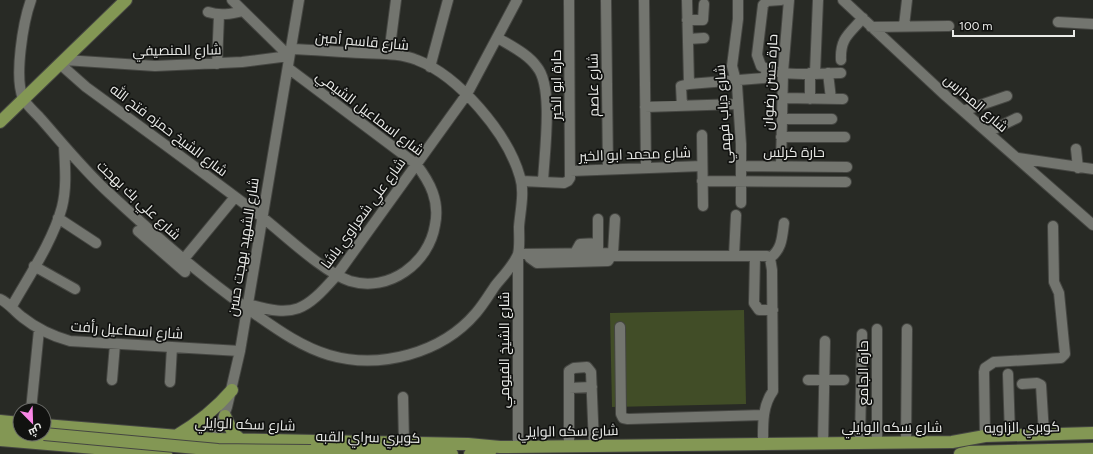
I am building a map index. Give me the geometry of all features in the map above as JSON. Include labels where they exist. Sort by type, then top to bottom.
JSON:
[{"type":"main road","points":[[0,122],[126,0]]},
{"type":"main road","points":[[176,436],[197,424],[232,390]]},
{"type":"main road","points":[[225,416],[233,433],[240,439]]},
{"type":"main road","points":[[0,421],[12,422]]},
{"type":"main road","name":"شارع سكه الوايلي","points":[[52,426],[215,439],[468,444],[500,447],[569,445],[952,442],[985,436],[1093,433]]},
{"type":"main road","points":[[0,430],[12,431]]},
{"type":"main road","name":"كوبري سراي القبه","points":[[52,435],[218,450],[452,454]]},
{"type":"main road","points":[[207,454],[215,439]]},
{"type":"main road","points":[[0,440],[166,454]]},
{"type":"main road","name":"كوبري الزاويه","points":[[952,442],[970,444],[1093,441]]},
{"type":"main road","points":[[470,454],[500,447]]},
{"type":"main road","name":"كوبري الزاويه","points":[[960,454],[969,452],[1093,449]]},
{"type":"street","points":[[23,99],[20,76],[20,53],[23,30],[31,0]]},
{"type":"street","points":[[232,0],[290,53]]},
{"type":"street","name":"شارع الشهيد بهجت حسن","points":[[215,439],[225,416],[240,351],[299,0]]},
{"type":"street","points":[[389,54],[396,0]]},
{"type":"street","points":[[430,66],[448,0]]},
{"type":"street","name":"شارع علي شعراوي باشا","points":[[248,306],[275,311],[291,310],[311,301],[336,276],[467,94],[517,0]]},
{"type":"street","name":"حارة ابو الخير","points":[[569,0],[570,171]]},
{"type":"street","name":"شارع عاصم","points":[[606,0],[608,169]]},
{"type":"street","points":[[644,0],[646,168]]},
{"type":"street","points":[[687,0],[689,84]]},
{"type":"street","name":"شارع دياب فهمي","points":[[738,0],[738,19],[732,66],[736,80],[738,104],[741,203]]},
{"type":"street","points":[[682,106],[681,86],[689,84],[764,78],[764,68],[757,55],[762,7],[767,1],[781,0]]},
{"type":"street","name":"حارة حسن رضوان","points":[[781,166],[783,72],[789,0]]},
{"type":"street","points":[[810,99],[818,0]]},
{"type":"street","name":"شارع المدارس","points":[[843,0],[963,111],[1093,225]]},
{"type":"street","points":[[904,26],[907,0]]},
{"type":"street","points":[[687,20],[703,20],[704,4]]},
{"type":"street","points":[[208,12],[219,15],[243,11]]},
{"type":"street","points":[[217,64],[219,15]]},
{"type":"street","points":[[841,60],[843,40],[863,18]]},
{"type":"street","points":[[1058,22],[1093,24]]},
{"type":"street","points":[[871,27],[949,26]]},
{"type":"street","points":[[498,38],[533,62],[544,78],[546,89],[546,116],[543,182]]},
{"type":"street","points":[[688,39],[704,38]]},
{"type":"street","name":"شارع المنصيفي","points":[[62,62],[155,66],[217,64],[290,53]]},
{"type":"street","name":"شارع قاسم أمين","points":[[290,53],[389,54],[404,56],[430,66],[467,94],[480,108],[504,143],[522,181],[518,254]]},
{"type":"street","name":"شارع الشيخ حمزه فتح الله","points":[[62,62],[86,87],[262,217]]},
{"type":"street","name":"شارع اسماعيل الشيمي","points":[[262,217],[336,276],[351,281],[366,283],[381,282],[396,277],[409,269],[420,259],[428,247],[434,233],[437,218],[436,203],[432,189],[425,175],[416,164],[288,68]]},
{"type":"street","points":[[764,68],[783,72],[841,73]]},
{"type":"street","points":[[828,73],[831,99]]},
{"type":"street","points":[[963,111],[1007,96]]},
{"type":"street","points":[[782,98],[843,99]]},
{"type":"street","name":"شارع علي بك بهجت","points":[[23,99],[100,185],[167,251],[184,260],[248,306]]},
{"type":"street","points":[[645,107],[738,104]]},
{"type":"street","points":[[988,132],[1017,118]]},
{"type":"street","points":[[782,119],[832,119]]},
{"type":"street","points":[[702,135],[702,206]]},
{"type":"street","points":[[781,137],[845,137]]},
{"type":"street","points":[[12,306],[34,266],[62,207],[65,185],[64,146]]},
{"type":"street","points":[[1076,149],[1078,168]]},
{"type":"street","points":[[1017,157],[1078,168],[1093,169]]},
{"type":"street","name":"شارع محمد ابو الخير","points":[[570,171],[702,166]]},
{"type":"street","name":"حارة كرلس","points":[[741,166],[847,167]]},
{"type":"street","points":[[769,166],[769,182]]},
{"type":"street","points":[[522,181],[568,181],[570,171]]},
{"type":"street","points":[[702,181],[846,182]]},
{"type":"street","points":[[184,260],[235,197]]},
{"type":"street","points":[[734,256],[736,215]]},
{"type":"street","points":[[58,218],[96,243]]},
{"type":"street","points":[[598,219],[598,248]]},
{"type":"street","points":[[528,254],[536,264],[608,261],[612,254],[615,219]]},
{"type":"street","points":[[770,258],[777,252],[782,243],[784,224]]},
{"type":"street","points":[[985,436],[985,368],[994,362],[1061,358],[1065,354],[1059,293],[1054,282],[1053,226]]},
{"type":"street","points":[[138,231],[167,251],[185,272]]},
{"type":"street","points":[[248,306],[284,334],[310,349],[333,356],[355,360],[377,360],[400,357],[428,348],[460,328],[476,314],[518,254],[575,253],[598,248],[612,254],[767,256],[770,258]]},
{"type":"street","name":"شارع الشيخ الفيومي","points":[[518,254],[518,447]]},
{"type":"street","points":[[755,256],[755,306],[758,310],[772,310]]},
{"type":"street","points":[[763,443],[763,415],[773,391],[772,270],[770,258]]},
{"type":"street","points":[[34,266],[75,289]]},
{"type":"street","points":[[754,269],[772,270]]},
{"type":"street","name":"شارع اسماعيل رأفت","points":[[0,299],[12,306],[21,316],[39,330],[50,336],[70,341],[240,351]]},
{"type":"street","points":[[620,327],[621,414],[623,418],[763,415]]},
{"type":"street","name":"حارة الجامع","points":[[877,442],[878,329]]},
{"type":"street","points":[[906,443],[907,329]]},
{"type":"street","points":[[32,402],[39,330]]},
{"type":"street","points":[[860,442],[862,334]]},
{"type":"street","points":[[823,443],[825,341]]},
{"type":"street","points":[[112,380],[115,344]]},
{"type":"street","points":[[170,382],[172,348]]},
{"type":"street","points":[[569,445],[570,371],[574,368],[584,367],[590,369],[591,372],[594,445]]},
{"type":"street","points":[[1008,374],[1010,435]]},
{"type":"street","points":[[808,380],[844,380]]},
{"type":"street","points":[[1022,384],[1041,385],[1044,434]]},
{"type":"street","points":[[569,388],[592,388]]},
{"type":"street","points":[[403,397],[404,443]]},
{"type":"green space","points":[[744,310],[746,404],[612,407],[610,313]]}]
